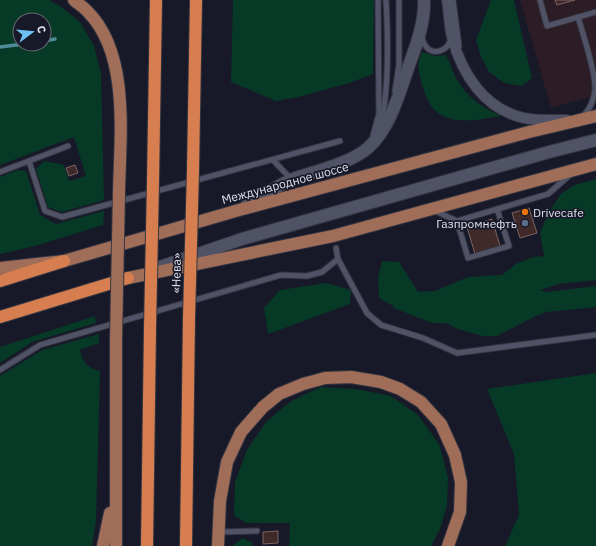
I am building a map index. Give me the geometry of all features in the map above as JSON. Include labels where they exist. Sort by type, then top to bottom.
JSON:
[{"type":"highway","name":"«Нева»","points":[[147,546],[156,0]]},
{"type":"highway","name":"«Нева»","points":[[186,546],[196,0]]},
{"type":"highway","name":"Международное шоссе","points":[[0,281],[64,261]]},
{"type":"highway","points":[[0,317],[128,278]]},
{"type":"main road","points":[[74,0],[88,12],[107,40],[114,62],[119,86],[120,113],[115,484],[116,546]]},
{"type":"main road","name":"Международное шоссе","points":[[64,261],[239,210],[596,116]]},
{"type":"main road","points":[[128,278],[332,236],[596,164]]},
{"type":"main road","points":[[0,268],[64,261]]},
{"type":"main road","points":[[218,546],[220,501],[227,462],[241,432],[263,407],[279,394],[303,384],[325,378],[351,377],[381,382],[400,389],[420,402],[441,424],[455,455],[461,482],[460,512],[448,546]]},
{"type":"main road","points":[[103,546],[115,484]]},
{"type":"street","points":[[239,210],[292,180],[336,164],[360,153],[372,143],[384,129],[391,114],[420,33],[424,0]]},
{"type":"street","points":[[447,0],[452,35],[459,60],[480,94],[507,112],[524,118],[544,120],[579,120]]},
{"type":"street","points":[[128,278],[242,239],[596,140]]},
{"type":"lane","points":[[372,143],[378,114],[378,0]]},
{"type":"lane","points":[[372,143],[383,116],[387,66],[386,0]]},
{"type":"lane","points":[[391,114],[399,65],[399,0]]},
{"type":"lane","points":[[453,0],[456,28],[465,70]]},
{"type":"lane","points":[[540,0],[547,26],[596,12]]},
{"type":"lane","points":[[578,17],[593,68],[596,87],[589,110],[579,120]]},
{"type":"lane","points":[[420,33],[425,46],[430,49],[440,51],[446,49],[450,43],[452,35]]},
{"type":"lane","points":[[29,161],[45,211],[62,218],[340,141]]},
{"type":"lane","points":[[0,172],[68,146]]},
{"type":"lane","points":[[273,160],[292,180]]},
{"type":"lane","points":[[430,209],[457,221],[548,194],[576,169]]},
{"type":"lane","points":[[457,221],[468,258],[509,246],[498,209]]},
{"type":"lane","points":[[336,248],[338,259],[368,313],[381,325],[423,338],[457,353],[596,335]]},
{"type":"lane","points":[[0,370],[40,345],[280,275],[307,276],[322,272],[338,259]]},
{"type":"lane","points":[[218,532],[257,531]]},
{"type":"shaded area","points":[[520,0],[596,0],[596,95],[551,108]]},
{"type":"green space","points":[[0,0],[49,0],[60,6],[80,22],[94,46],[101,73],[104,200],[62,212],[48,207],[36,169],[44,161],[64,165],[69,181],[86,176],[74,137],[0,165]]},
{"type":"green space","points":[[233,0],[374,0],[373,74],[349,83],[299,97],[276,101],[231,82]]},
{"type":"green space","points":[[491,0],[514,0],[532,78],[522,86],[504,83],[489,72],[481,57],[476,40]]},
{"type":"green space","points":[[422,52],[435,56],[446,55],[456,78],[470,96],[487,109],[501,116],[477,120],[459,120],[451,119],[437,112],[426,96],[422,85],[419,64]]},
{"type":"green space","points":[[18,170],[26,171],[40,215],[56,224],[104,211],[103,225],[35,246],[0,254],[0,177]]},
{"type":"green space","points":[[596,179],[596,280],[559,284],[540,290],[547,292],[596,286],[596,307],[546,312],[497,336],[483,336],[458,329],[446,323],[432,323],[394,308],[379,298],[378,278],[382,261],[399,262],[418,292],[435,291],[468,277],[502,275],[516,264],[533,257],[544,256],[540,233],[549,212],[561,194],[574,185]]},
{"type":"green space","points":[[326,283],[351,290],[350,304],[268,334],[264,308],[280,290]]},
{"type":"green space","points":[[95,316],[96,323],[32,342],[0,363],[0,347]]},
{"type":"green space","points":[[99,334],[99,343],[80,350],[86,364],[100,371],[96,520],[92,546],[0,546],[0,376],[42,350]]},
{"type":"green space","points":[[596,373],[596,546],[505,546],[519,515],[514,454],[487,389]]},
{"type":"green space","points":[[321,387],[356,389],[391,396],[418,415],[439,444],[448,478],[447,505],[440,529],[431,546],[289,546],[290,523],[246,523],[234,515],[235,482],[247,450],[266,422],[291,401]]},
{"type":"green space","points":[[243,538],[252,543],[252,546],[232,546]]},
{"type":"building","points":[[555,0],[575,0],[557,5]]},
{"type":"building","points":[[75,165],[78,173],[69,176],[66,168]]},
{"type":"building","name":"Газпромнефть","points":[[529,208],[537,233],[520,238],[512,213]]},
{"type":"building","points":[[492,219],[500,246],[475,254],[467,227]]},
{"type":"building","points":[[278,531],[278,543],[263,544],[263,532]]},
{"type":"waterway","points":[[0,47],[12,46]]},
{"type":"place","name":"Drivecafe","points":[[525,212]]},
{"type":"place","name":"Газпромнефть","points":[[525,223]]}]
